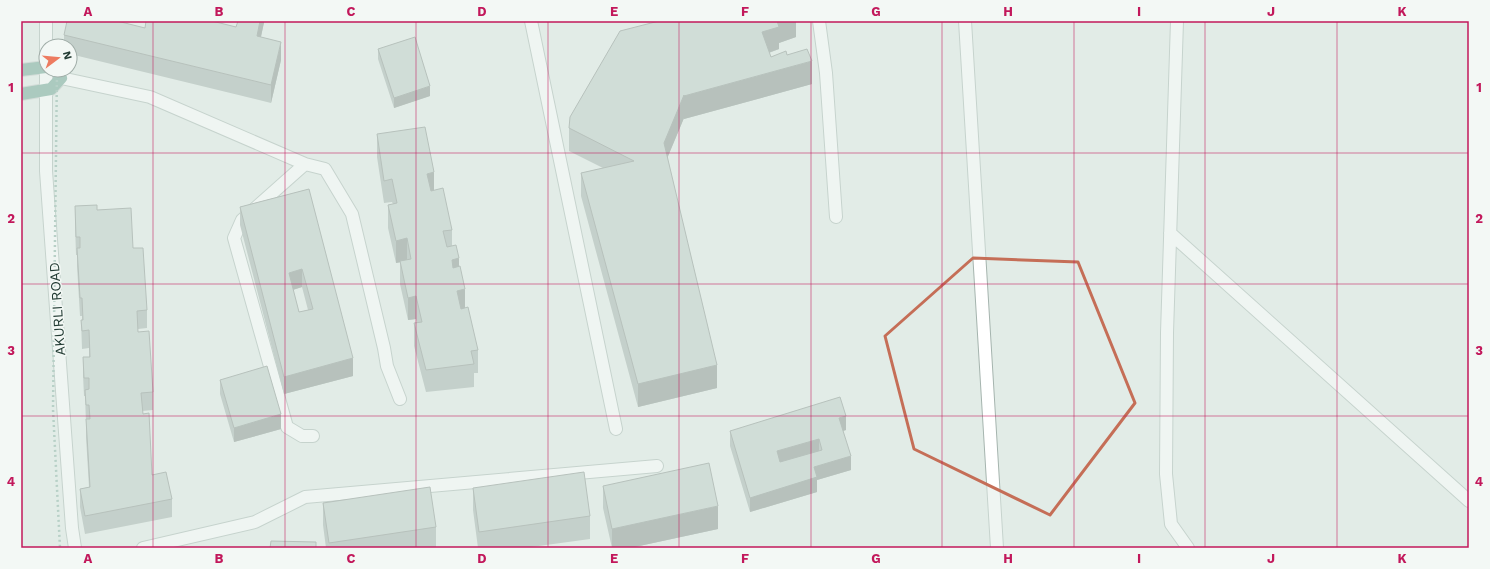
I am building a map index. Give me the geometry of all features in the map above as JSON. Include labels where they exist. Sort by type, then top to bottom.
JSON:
[{"type":"main road","points":[[21,70],[38,69]]},
{"type":"main road","points":[[21,94],[51,89],[56,78]]},
{"type":"street","points":[[46,21],[46,38]]},
{"type":"street","points":[[531,21],[616,429]]},
{"type":"street","points":[[819,21],[826,73],[836,217]]},
{"type":"street","points":[[965,21],[997,548]]},
{"type":"street","points":[[1177,21],[1167,333],[1166,474],[1171,524],[1188,548]]},
{"type":"street","name":"AKURLI ROAD","points":[[46,78],[46,171],[72,528],[75,548]]},
{"type":"street","points":[[77,78],[150,97],[305,164],[325,169],[352,214],[388,366],[400,399]]},
{"type":"street","points":[[305,164],[242,220],[234,238],[287,427],[302,436],[313,436]]},
{"type":"street","points":[[1170,233],[1469,501]]},
{"type":"street","points":[[143,548],[255,522],[305,497],[657,466]]},
{"type":"path","points":[[58,78],[53,409],[60,548]]},
{"type":"highlighted area","points":[[973,258],[1078,262],[1135,403],[1050,515],[914,449],[885,336]]},
{"type":"building","points":[[67,21],[117,21],[145,28],[146,21],[212,21],[236,27],[238,21],[260,21],[257,36],[281,42],[271,85],[64,35]]},
{"type":"building","points":[[659,21],[777,21],[779,27],[762,32],[771,57],[786,51],[787,55],[807,49],[812,61],[684,95],[664,143],[717,365],[638,384],[581,173],[634,161],[569,128],[570,117],[620,31]]},
{"type":"building","points":[[415,37],[430,86],[394,98],[378,49]]},
{"type":"building","points":[[425,127],[434,172],[427,174],[431,191],[443,188],[452,230],[443,231],[447,247],[456,245],[459,258],[452,260],[453,268],[460,266],[465,289],[457,291],[461,309],[468,307],[478,350],[471,351],[474,364],[426,370],[414,323],[422,322],[416,296],[408,298],[400,261],[411,259],[407,238],[396,241],[388,205],[397,203],[392,179],[384,181],[377,134]]},
{"type":"building","points":[[309,189],[353,358],[284,377],[240,207]],"holes":[[[302,269],[313,309],[299,312],[289,273]]]},
{"type":"building","points":[[97,205],[97,210],[131,208],[133,248],[143,248],[147,310],[137,311],[138,332],[149,331],[153,392],[141,393],[143,414],[149,413],[152,475],[166,472],[172,499],[85,516],[80,489],[90,487],[86,419],[90,419],[89,405],[86,405],[85,390],[89,389],[89,378],[84,378],[83,357],[90,357],[89,330],[82,331],[82,298],[80,298],[77,248],[80,248],[80,237],[76,237],[75,206]]},
{"type":"building","points":[[267,366],[281,414],[234,428],[220,380]]},
{"type":"building","points":[[840,397],[846,416],[839,418],[851,456],[814,467],[817,477],[750,498],[730,431]],"holes":[[[819,439],[822,450],[780,462],[777,451]]]},
{"type":"building","points":[[709,463],[718,506],[612,529],[603,486]]},
{"type":"building","points":[[584,472],[590,516],[479,532],[473,488]]},
{"type":"building","points":[[430,487],[436,527],[329,543],[323,503]]},
{"type":"building","points":[[271,541],[316,542],[316,548],[270,548]]}]
